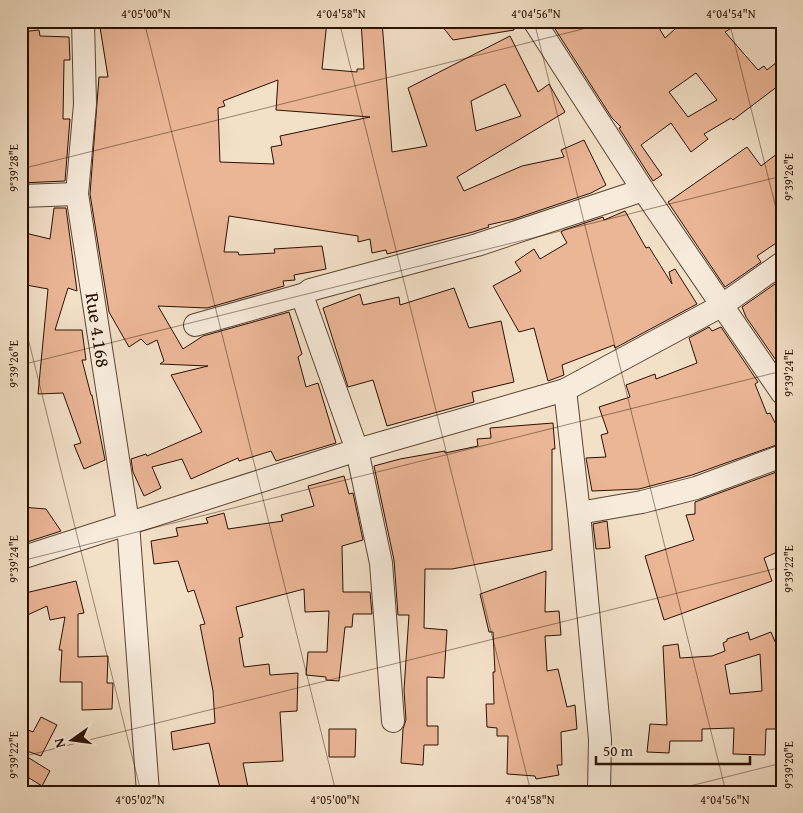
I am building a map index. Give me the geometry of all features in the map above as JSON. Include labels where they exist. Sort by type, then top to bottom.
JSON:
[{"type":"street","name":"Rue 4.168","points":[[83,21],[85,104],[77,194],[128,523],[148,792]]},
{"type":"street","points":[[534,21],[643,190],[782,393]]},
{"type":"street","points":[[195,325],[305,294],[310,290],[477,245],[643,190]]},
{"type":"street","points":[[21,196],[77,194]]},
{"type":"street","points":[[21,558],[357,450],[565,390],[721,306],[782,263]]},
{"type":"street","points":[[305,294],[304,301],[357,450],[381,564],[393,721]]},
{"type":"street","points":[[565,390],[579,513],[600,740],[599,792]]},
{"type":"street","points":[[579,513],[642,502],[696,488],[782,456]]},
{"type":"building","points":[[99,21],[327,21],[322,69],[357,72],[357,69],[364,69],[361,21],[382,21],[392,152],[427,146],[408,88],[510,36],[538,92],[549,84],[565,112],[457,177],[464,191],[522,166],[564,157],[561,150],[584,140],[606,185],[591,193],[514,219],[488,225],[489,227],[387,254],[386,250],[372,253],[370,239],[358,242],[358,236],[229,216],[224,252],[238,252],[239,255],[275,253],[274,249],[322,246],[326,269],[294,275],[295,280],[283,281],[284,286],[207,308],[158,306],[183,349],[203,336],[289,312],[302,354],[298,357],[306,387],[318,383],[336,443],[276,461],[271,451],[239,461],[238,458],[191,479],[182,459],[152,467],[161,488],[144,496],[133,472],[131,459],[146,454],[147,456],[202,432],[171,375],[208,366],[160,364],[164,361],[157,340],[147,345],[141,339],[129,347],[109,312],[90,194],[99,77],[108,77]],"holes":[[[278,80],[276,110],[370,117],[280,136],[282,145],[271,147],[274,164],[220,162],[218,108],[225,106],[223,101]],[[505,84],[521,116],[476,131],[471,101]]]},
{"type":"building","points":[[438,21],[513,21],[514,30],[453,40]]},
{"type":"building","points":[[550,21],[655,21],[665,38],[684,21],[743,21],[725,32],[758,70],[764,66],[767,70],[782,58],[782,83],[733,120],[731,118],[704,134],[708,139],[691,152],[671,123],[641,145],[662,175],[653,181],[619,128],[621,127],[612,118]],"holes":[[[696,73],[717,100],[688,117],[669,92]]]},
{"type":"building","points":[[39,30],[40,36],[69,37],[70,60],[64,60],[63,119],[70,119],[65,181],[21,183],[21,119],[25,119],[28,61],[21,61],[21,32]]},
{"type":"building","points":[[747,147],[761,166],[782,150],[782,239],[757,256],[761,262],[725,287],[668,202]]},
{"type":"building","points":[[54,208],[66,208],[77,291],[68,288],[55,330],[82,330],[86,360],[82,360],[92,395],[105,460],[84,469],[74,445],[81,443],[63,393],[38,394],[48,289],[21,284],[21,232],[50,239]]},
{"type":"building","points":[[625,211],[646,248],[649,247],[672,284],[669,272],[675,269],[697,304],[615,348],[614,345],[562,365],[564,375],[548,381],[534,328],[519,332],[493,286],[521,271],[515,262],[534,249],[540,259],[567,243],[561,232],[564,230],[603,217],[604,220]]},
{"type":"building","points":[[775,284],[782,293],[782,301],[776,304],[782,315],[782,365],[780,366],[746,317],[742,307]]},
{"type":"building","points":[[454,288],[469,328],[501,321],[514,382],[472,392],[474,402],[387,426],[373,380],[348,387],[323,308],[360,294],[363,305],[399,297],[400,305]]},
{"type":"building","points":[[709,327],[712,331],[721,327],[758,382],[755,384],[767,414],[770,413],[782,436],[782,443],[692,475],[639,489],[592,491],[586,458],[606,457],[601,435],[608,433],[599,407],[630,397],[626,385],[655,374],[656,379],[697,363],[689,338]]},
{"type":"building","points":[[553,423],[555,449],[552,449],[552,550],[452,569],[425,569],[424,628],[447,630],[444,678],[427,677],[427,726],[438,726],[438,745],[424,745],[423,765],[401,763],[403,729],[406,720],[404,690],[409,615],[398,615],[394,560],[374,466],[400,459],[478,446],[477,439],[491,438],[490,428]]},
{"type":"building","points":[[782,470],[782,550],[764,558],[772,581],[664,620],[645,556],[694,540],[686,515],[695,514],[695,502]]},
{"type":"building","points":[[344,476],[349,494],[353,493],[363,540],[342,546],[343,592],[370,592],[372,614],[353,614],[352,627],[345,627],[339,681],[326,680],[326,677],[306,675],[308,652],[327,652],[329,611],[305,612],[304,589],[236,607],[243,637],[239,638],[244,667],[269,664],[270,675],[298,673],[297,711],[280,712],[283,761],[243,763],[249,792],[221,792],[209,743],[173,750],[171,732],[215,723],[213,691],[200,625],[205,624],[194,590],[188,592],[178,561],[154,564],[151,541],[178,536],[176,528],[208,523],[206,518],[224,513],[228,529],[283,521],[281,515],[314,506],[308,486]]},
{"type":"building","points":[[21,507],[46,509],[61,531],[21,544]]},
{"type":"building","points":[[607,521],[610,548],[596,549],[593,524]]},
{"type":"building","points":[[546,571],[545,612],[559,611],[561,635],[545,636],[547,671],[558,669],[567,707],[575,705],[577,729],[561,732],[562,765],[557,765],[559,775],[536,779],[535,776],[507,774],[508,736],[497,736],[497,728],[487,727],[486,704],[494,704],[493,632],[489,632],[480,594]]},
{"type":"building","points":[[76,581],[84,613],[78,614],[78,657],[108,656],[107,683],[113,683],[112,709],[82,710],[82,682],[60,682],[62,650],[59,650],[65,617],[50,620],[47,606],[21,618],[21,594]]},
{"type":"building","points":[[748,632],[750,640],[771,632],[782,658],[782,729],[766,729],[765,755],[733,754],[734,728],[702,729],[702,741],[670,741],[669,753],[647,752],[650,724],[667,725],[663,646],[678,644],[680,658],[712,656],[725,651],[723,643],[727,639]],"holes":[[[760,654],[762,691],[730,694],[725,665]]]},
{"type":"building","points":[[41,717],[57,725],[41,756],[21,749],[21,727],[33,732]]},
{"type":"building","points":[[329,729],[356,729],[355,757],[329,757]]},
{"type":"building","points":[[29,758],[50,771],[42,786],[21,773]]}]
